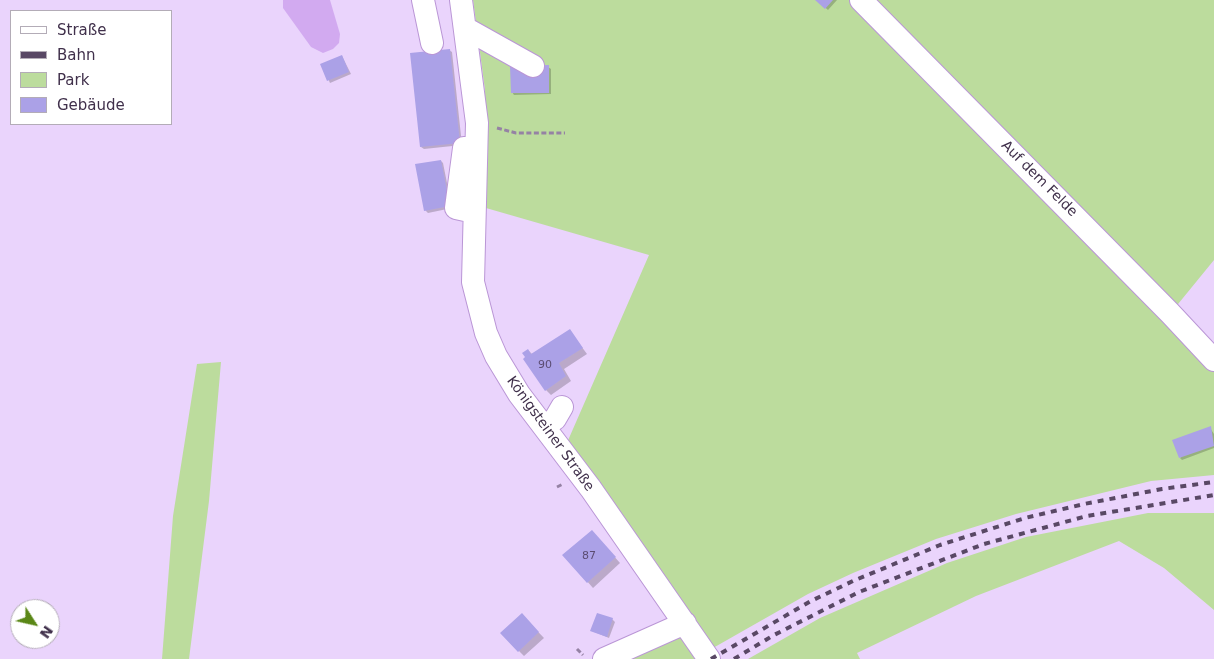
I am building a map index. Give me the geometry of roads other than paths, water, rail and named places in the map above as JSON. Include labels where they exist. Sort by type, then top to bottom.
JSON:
[{"type":"street","points":[[423,0],[432,42]]},
{"type":"street","name":"Königsteiner Straße","points":[[461,0],[476,123],[473,282],[478,310],[496,356],[519,394],[544,426],[709,659]]},
{"type":"street","name":"Auf dem Felde","points":[[861,0],[1214,360]]},
{"type":"street","points":[[465,28],[533,66]]},
{"type":"street","points":[[455,56],[464,144],[456,208],[474,212]]},
{"type":"street","points":[[454,146],[459,182]]},
{"type":"street","points":[[544,426],[555,419],[562,407]]},
{"type":"street","points":[[604,659],[691,632]]},
{"type":"railway","points":[[711,659],[811,601],[853,581],[940,545],[1025,518],[1084,504],[1162,489],[1214,482]]},
{"type":"railway","points":[[734,659],[774,635],[859,592],[984,544],[1087,516],[1214,495]]}]
